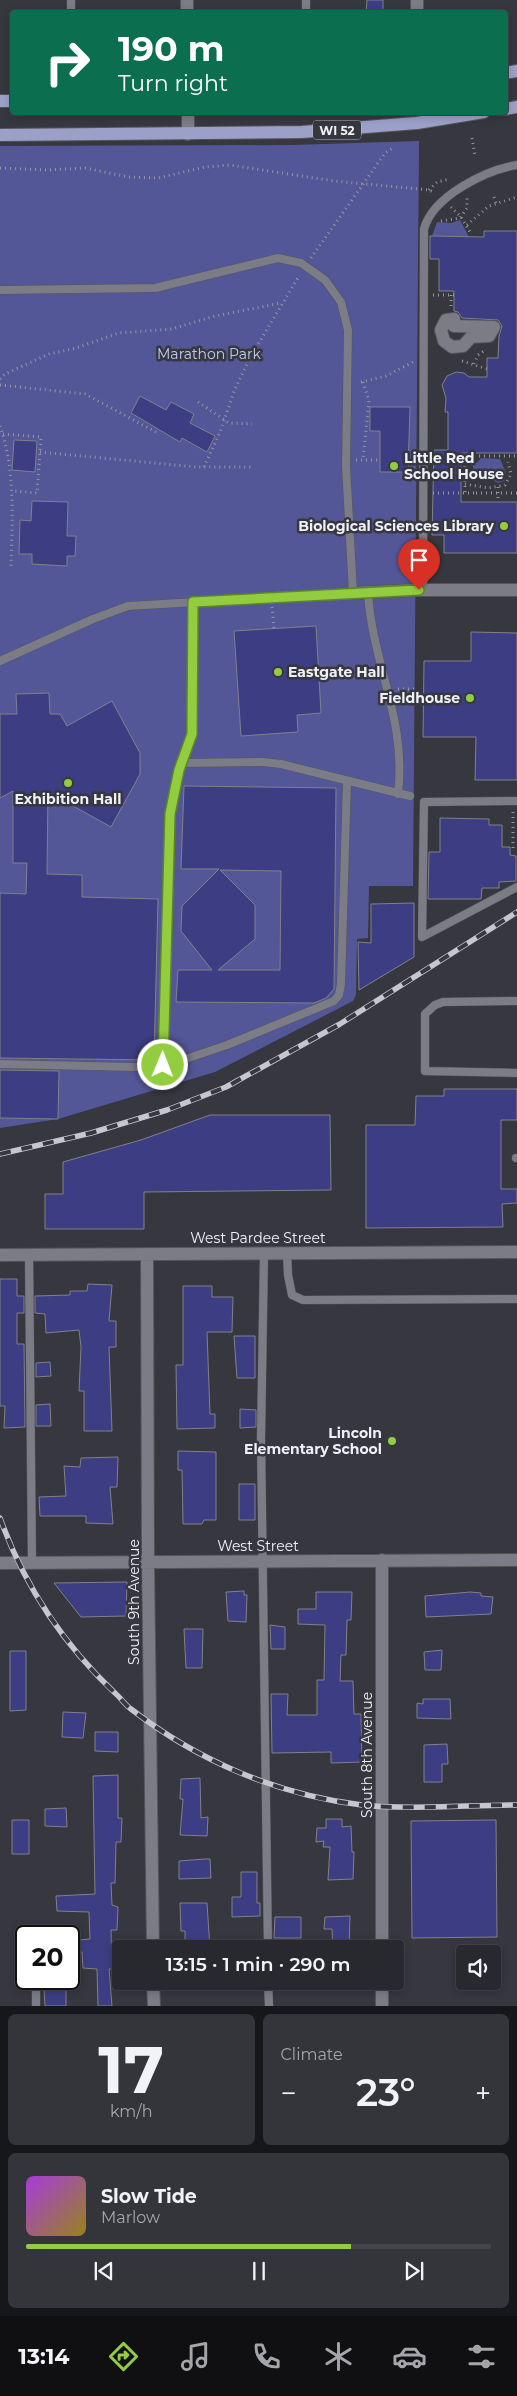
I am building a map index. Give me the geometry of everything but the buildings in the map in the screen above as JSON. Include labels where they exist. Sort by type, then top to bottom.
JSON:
[{"type":"main road","name":"WI 52","points":[[0,135],[320,131],[450,115]]},
{"type":"street","points":[[188,115],[188,134]]},
{"type":"street","points":[[353,593],[423,590],[517,590]]},
{"type":"street","name":"West Pardee Street","points":[[0,1254],[517,1252]]},
{"type":"street","name":"South 9th Avenue","points":[[148,1254],[148,1562],[153,1940]]},
{"type":"street","name":"South 8th Avenue","points":[[382,1560],[382,1940]]},
{"type":"street","name":"West Street","points":[[0,1563],[517,1560]]},
{"type":"street","points":[[153,1990],[154,2006]]},
{"type":"street","points":[[382,1990],[382,2006]]},
{"type":"lane","points":[[423,590],[423,233],[428,218],[445,200],[479,177],[517,165]]},
{"type":"lane","points":[[0,290],[155,288],[273,258],[290,259],[305,266],[331,286],[344,310],[349,338],[346,460],[353,593],[122,608],[0,661]]},
{"type":"lane","points":[[368,592],[372,633],[397,723],[401,765],[398,794]]},
{"type":"lane","points":[[163,1065],[170,814],[193,726],[193,602]]},
{"type":"lane","points":[[182,763],[272,763],[410,796]]},
{"type":"lane","points":[[0,1064],[134,1067],[163,1065],[227,1045],[324,1007],[334,1001],[339,995],[341,984],[347,781]]},
{"type":"lane","points":[[517,800],[424,802],[422,937],[517,887]]},
{"type":"lane","points":[[517,1001],[443,1002],[435,1005],[426,1014],[425,1071],[517,1073]]},
{"type":"lane","points":[[264,1253],[261,1439],[268,1940]]},
{"type":"lane","points":[[287,1253],[292,1295],[303,1300],[517,1299]]},
{"type":"lane","points":[[29,1254],[32,1563]]},
{"type":"lane","points":[[36,1990],[36,2006]]},
{"type":"lane","points":[[268,1990],[268,2006]]},
{"type":"path","points":[[472,138],[474,156]]},
{"type":"path","points":[[204,467],[225,420],[235,389],[282,302],[363,182],[384,153],[393,148]]},
{"type":"path","points":[[0,168],[48,170],[86,168],[129,177],[158,178],[205,167],[230,165],[334,181],[363,182],[429,190],[445,200],[461,217],[470,232]]},
{"type":"path","points":[[429,190],[437,182],[450,179]]},
{"type":"path","points":[[441,220],[454,221],[461,217],[467,208],[468,197]]},
{"type":"path","points":[[494,197],[496,203]]},
{"type":"path","points":[[467,226],[484,210],[496,203],[517,197]]},
{"type":"path","points":[[442,295],[454,294]]},
{"type":"path","points":[[0,379],[5,374],[46,355],[83,346],[120,333],[178,328],[210,317],[282,302]]},
{"type":"path","points":[[348,384],[386,376],[417,360]]},
{"type":"path","points":[[363,382],[369,401],[364,460]]},
{"type":"path","points":[[0,386],[85,394],[156,432]]},
{"type":"path","points":[[198,402],[229,423],[252,424]]},
{"type":"path","points":[[361,418],[368,418]]},
{"type":"path","points":[[0,426],[13,491],[12,568]]},
{"type":"path","points":[[3,434],[42,437],[37,493],[13,491]]},
{"type":"path","points":[[40,452],[204,467],[254,467]]},
{"type":"path","points":[[465,492],[465,456],[498,454],[517,456]]},
{"type":"path","points":[[346,460],[380,460]]},
{"type":"path","points":[[465,484],[498,488],[505,485],[512,470],[508,462]]},
{"type":"path","points":[[498,488],[498,502]]},
{"type":"path","points":[[435,493],[517,493]]},
{"type":"path","points":[[272,608],[274,629]]},
{"type":"path","points":[[395,689],[414,689]]},
{"type":"path","points":[[513,825],[513,851]]},
{"type":"green space","name":"Marathon Park","points":[[419,141],[413,886],[369,886],[368,938],[357,939],[356,995],[353,1001],[215,1072],[58,1119],[0,1128],[0,146],[292,145]]},
{"type":"green space","points":[[460,220],[469,237],[432,236],[437,222],[451,223]]},
{"type":"green space","points":[[481,458],[500,459],[506,473],[504,481],[497,483],[486,469],[479,469],[473,476],[473,464]]},
{"type":"railway","points":[[0,1154],[91,1133],[167,1110],[226,1087],[340,1024],[517,912]]},
{"type":"railway","points":[[0,1518],[33,1590],[47,1613],[79,1655],[129,1707],[157,1728],[211,1760],[240,1773],[300,1793],[362,1805],[400,1807],[517,1805]]},
{"type":"place","name":"Little Red School House","points":[[394,466]]},
{"type":"place","name":"Biological Sciences Library","points":[[504,526]]},
{"type":"place","name":"Eastgate Hall","points":[[278,672]]},
{"type":"place","name":"Fieldhouse","points":[[470,698]]},
{"type":"place","name":"Exhibition Hall","points":[[68,783]]},
{"type":"place","name":"Lincoln Elementary School","points":[[392,1441]]},
{"type":"route","points":[[163,1065],[170,814],[179,770],[193,726],[193,602],[419,590]]}]
